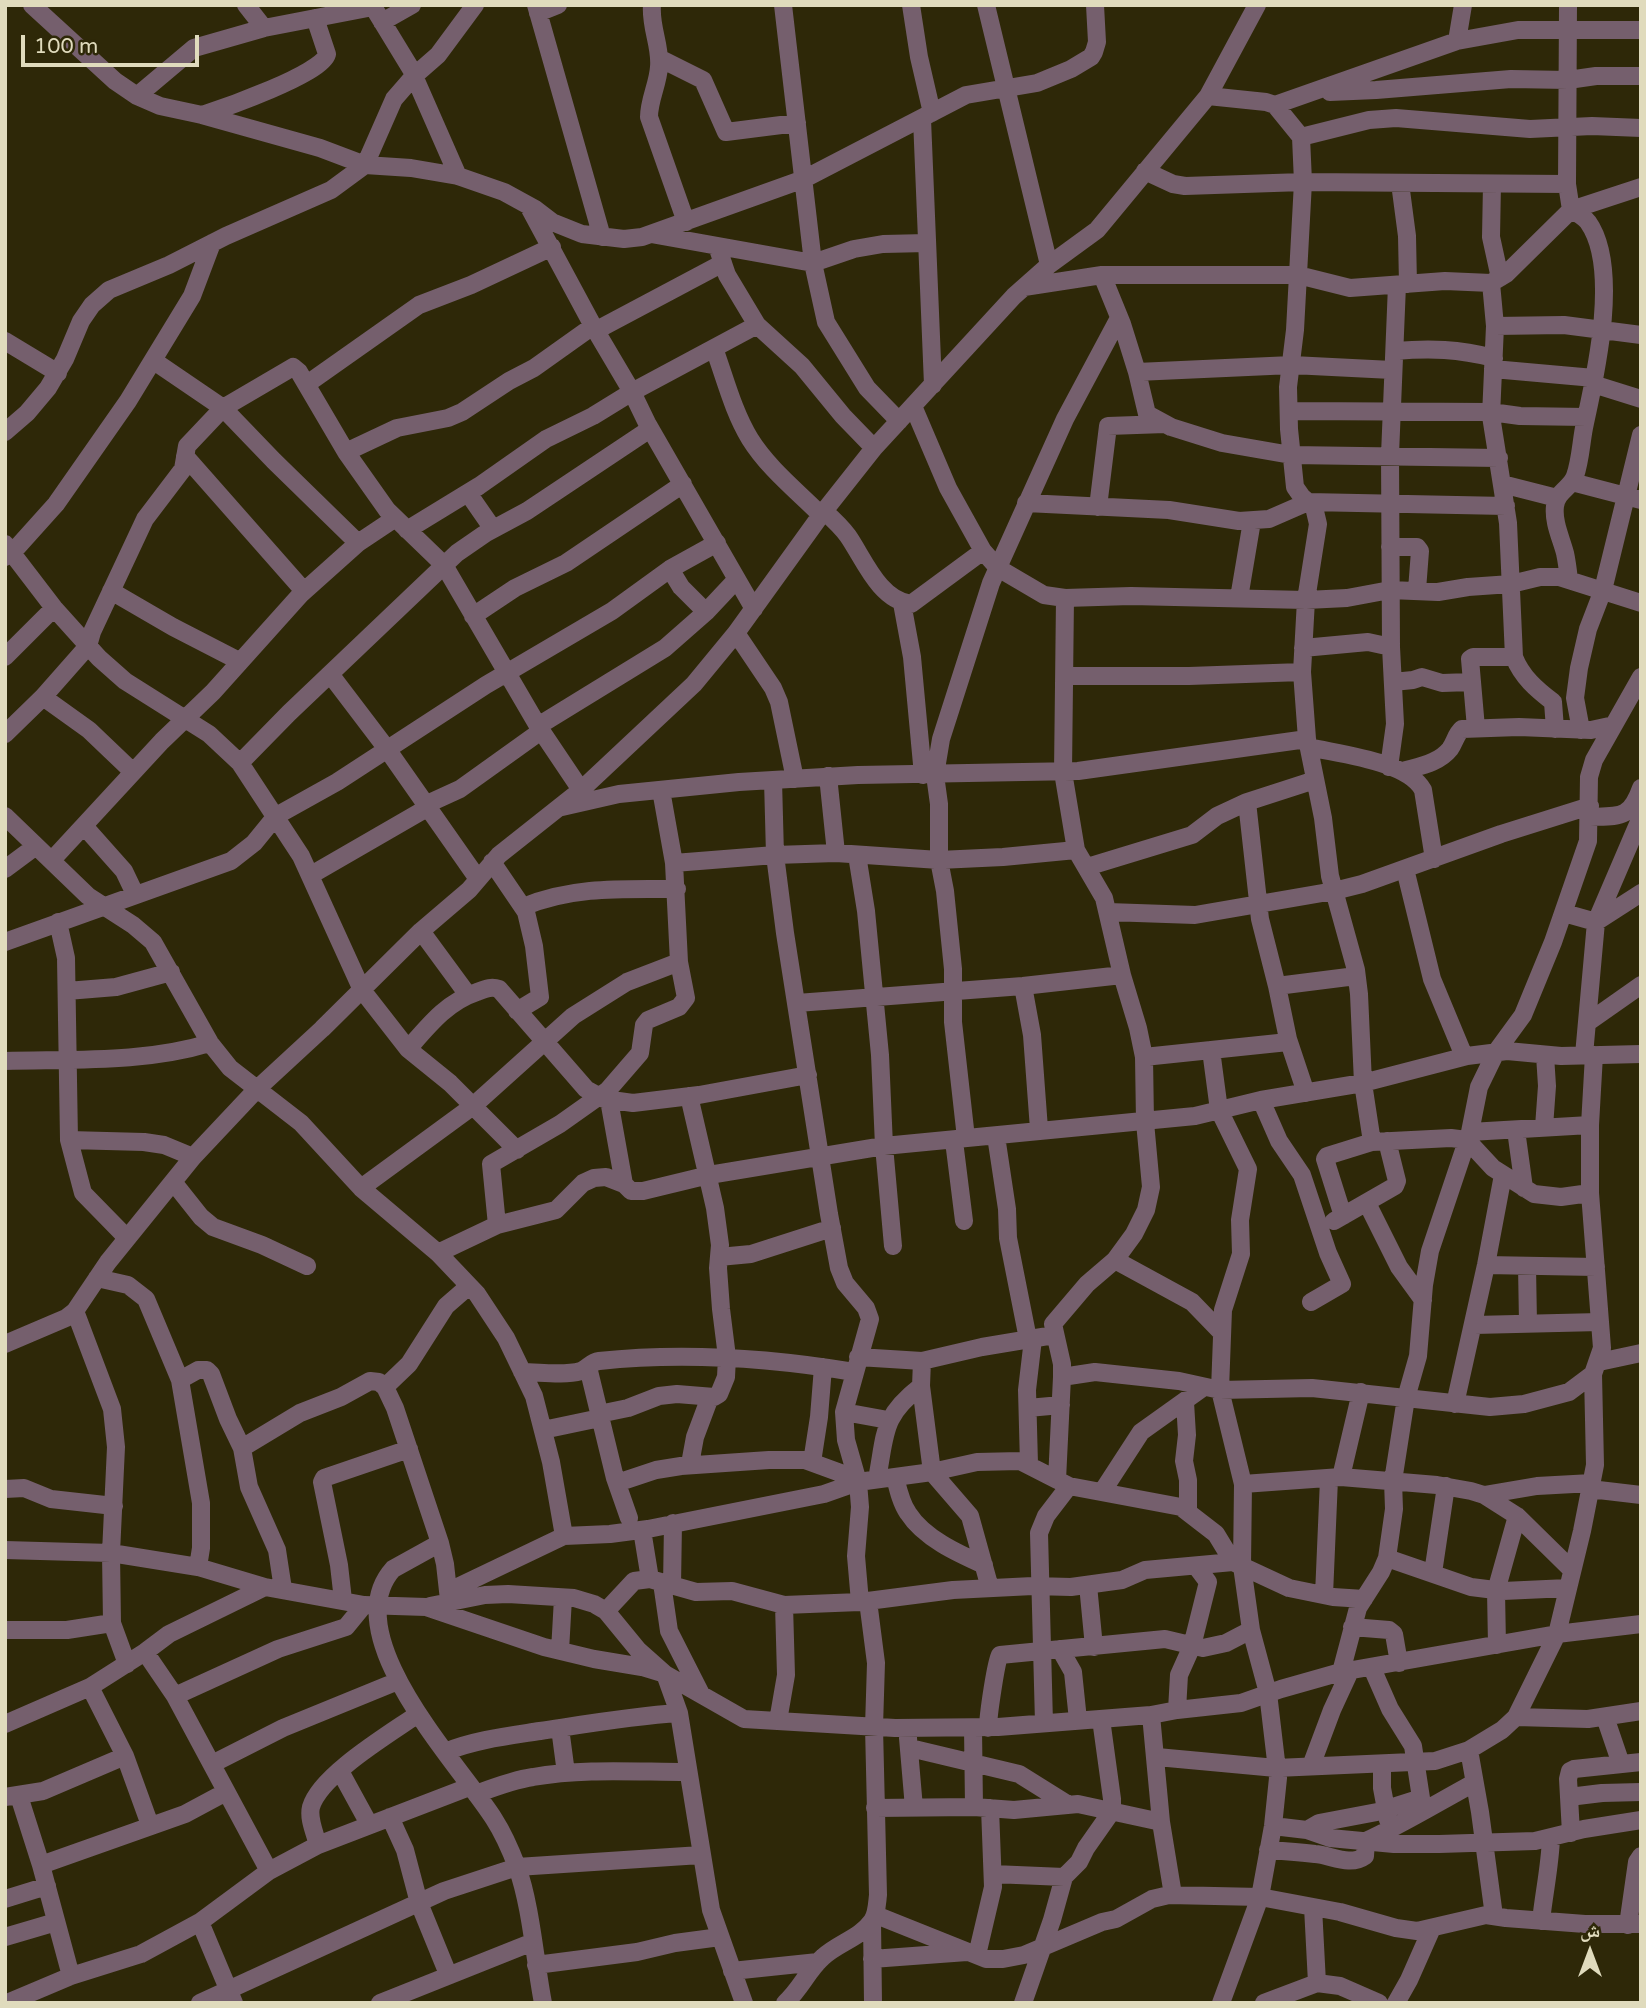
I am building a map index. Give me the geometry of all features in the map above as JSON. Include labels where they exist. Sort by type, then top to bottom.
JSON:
[{"type":"street","points":[[32,5],[115,81],[137,96],[160,106],[320,148],[365,165],[411,168],[458,176],[504,191],[552,222],[582,234],[634,239],[804,179],[966,95],[1050,79],[1091,57],[1097,41],[1095,5]]},
{"type":"street","points":[[246,5],[264,28]]},
{"type":"street","points":[[137,96],[194,48],[264,28],[412,5]]},
{"type":"street","points":[[8,425],[27,413],[58,373],[81,321],[92,305],[109,290],[331,190],[365,165],[394,99],[414,76],[438,55],[475,5]]},
{"type":"street","points":[[558,5],[537,9],[602,237]]},
{"type":"street","points":[[783,5],[813,263],[826,322],[867,388],[899,421]]},
{"type":"street","points":[[911,5],[927,116],[927,243],[933,385]]},
{"type":"street","points":[[986,5],[1049,265]]},
{"type":"street","points":[[5,1344],[75,1311],[127,1238],[193,1157],[257,1089],[421,931],[469,890],[492,862],[581,790],[679,699],[736,633],[822,513],[874,448],[1024,287],[1097,230],[1208,96],[1257,5]]},
{"type":"street","points":[[1457,41],[1462,5]]},
{"type":"street","points":[[1567,5],[1567,184],[1571,210],[1587,220],[1601,259],[1604,280],[1594,381],[1575,478],[1557,498],[1555,519],[1566,555],[1569,580]]},
{"type":"street","points":[[650,6],[659,58],[649,117],[686,222]]},
{"type":"street","points":[[376,11],[414,76],[458,176]]},
{"type":"street","points":[[202,115],[286,83],[323,62],[327,54],[315,18]]},
{"type":"street","points":[[1275,105],[1457,41],[1518,30],[1641,30]]},
{"type":"street","points":[[659,58],[703,80],[726,132],[797,122]]},
{"type":"street","points":[[1312,92],[1376,90],[1511,79],[1568,80],[1596,76],[1641,76]]},
{"type":"street","points":[[1208,96],[1275,105],[1301,137],[1303,182],[1289,411],[1295,487],[1317,512],[1318,524],[1306,600],[1303,648],[1302,672],[1308,743],[1334,891],[1356,976],[1363,1083],[1379,1141],[1396,1184],[1367,1203],[1321,1226]]},
{"type":"street","points":[[1301,137],[1383,118],[1518,128],[1641,128]]},
{"type":"street","points":[[1144,171],[1173,184],[1185,186],[1303,182],[1567,184]]},
{"type":"street","points":[[1396,769],[1391,647],[1390,455],[1392,370],[1407,236],[1400,183]]},
{"type":"street","points":[[1492,184],[1491,237],[1495,326],[1491,412],[1506,506],[1514,657],[1518,668],[1532,686],[1553,702],[1555,729]]},
{"type":"street","points":[[1024,287],[1102,275],[1298,275],[1350,288],[1495,280],[1571,210],[1641,187]]},
{"type":"street","points":[[528,205],[650,429],[754,608]]},
{"type":"street","points":[[651,234],[720,255],[813,263],[883,244],[927,243]]},
{"type":"street","points":[[212,243],[192,296],[153,361],[56,504],[8,551],[88,646],[125,681],[209,734],[240,763],[311,875],[362,990],[408,1049],[473,1106],[517,1150]]},
{"type":"street","points":[[307,384],[419,305],[471,285],[552,247]]},
{"type":"street","points":[[720,255],[727,275],[757,325],[802,366],[843,416],[874,448]]},
{"type":"street","points":[[346,452],[397,428],[447,418],[462,412],[594,329],[720,255]]},
{"type":"street","points":[[1102,275],[1138,372],[1147,414],[1165,424],[1222,443],[1291,455],[1499,458]]},
{"type":"street","points":[[929,775],[998,568],[1065,419],[1119,318]]},
{"type":"street","points":[[52,860],[133,772],[213,692],[304,591],[358,542],[468,493],[546,439],[593,416],[757,325]]},
{"type":"street","points":[[1495,326],[1564,325],[1641,335]]},
{"type":"street","points":[[5,341],[58,373]]},
{"type":"street","points":[[714,348],[751,440],[766,460],[845,533],[867,571],[902,603],[911,604],[983,551]]},
{"type":"street","points":[[1395,351],[1428,348],[1460,350],[1493,363],[1594,381],[1641,399]]},
{"type":"street","points":[[153,361],[223,408],[358,542]]},
{"type":"street","points":[[1138,372],[1292,365],[1392,370]]},
{"type":"street","points":[[5,734],[43,697],[88,646],[145,519],[183,469],[187,446],[223,408],[289,368],[296,368],[346,452],[401,524],[444,565],[539,728],[581,790]]},
{"type":"street","points":[[913,406],[948,488],[983,551],[998,568],[1044,595],[1065,598],[1131,596],[1306,600],[1348,598],[1390,590],[1438,592],[1511,584],[1549,576],[1641,603]]},
{"type":"street","points":[[1289,411],[1392,410],[1586,417]]},
{"type":"street","points":[[1098,507],[1108,426],[1165,424]]},
{"type":"street","points":[[240,763],[457,553],[527,511],[650,429]]},
{"type":"street","points":[[1581,730],[1576,698],[1577,678],[1588,629],[1634,498],[1641,435]]},
{"type":"street","points":[[185,456],[304,591]]},
{"type":"street","points":[[1572,482],[1634,498]]},
{"type":"street","points":[[473,616],[515,587],[566,563],[682,484]]},
{"type":"street","points":[[1502,484],[1557,498]]},
{"type":"street","points":[[468,493],[493,529]]},
{"type":"street","points":[[1026,503],[1169,510],[1252,520],[1269,519],[1308,502],[1506,506]]},
{"type":"street","points":[[1239,598],[1252,520]]},
{"type":"street","points":[[5,942],[230,861],[254,843],[276,816],[337,782],[507,673],[612,611],[670,569],[717,543]]},
{"type":"street","points":[[1390,547],[1417,547],[1420,551],[1418,590]]},
{"type":"street","points":[[670,569],[681,587],[706,612]]},
{"type":"street","points":[[311,875],[460,789],[539,728],[664,648],[706,612],[737,579]]},
{"type":"street","points":[[111,591],[239,661]]},
{"type":"street","points":[[1044,1723],[1051,1650],[1039,1586],[1040,1527],[1063,1483],[1062,1364],[1052,1329],[1055,1319],[1087,1284],[1115,1260],[1134,1234],[1146,1210],[1151,1187],[1144,1122],[1144,1057],[1138,1028],[1122,975],[1108,912],[1098,886],[1076,850],[1063,772],[1065,598]]},
{"type":"street","points":[[902,603],[929,775],[939,804],[939,860],[953,969],[953,1022],[964,1221]]},
{"type":"street","points":[[5,657],[54,608]]},
{"type":"street","points":[[736,633],[773,688],[779,702],[795,779]]},
{"type":"street","points":[[1303,648],[1368,642],[1391,647]]},
{"type":"street","points":[[1476,728],[1471,657],[1514,657]]},
{"type":"street","points":[[1065,676],[1302,672]]},
{"type":"street","points":[[330,674],[387,749],[478,879]]},
{"type":"street","points":[[1394,682],[1413,681],[1422,677],[1442,683],[1471,682]]},
{"type":"street","points":[[1311,1766],[1345,1672],[1358,1608],[1387,1558],[1394,1510],[1393,1481],[1406,1398],[1418,1356],[1430,1251],[1469,1136],[1479,1087],[1496,1052],[1523,1015],[1564,913],[1588,841],[1589,777],[1594,760],[1641,677]]},
{"type":"street","points":[[43,697],[89,730],[133,772]]},
{"type":"street","points":[[1396,769],[1442,757],[1452,747],[1458,732],[1476,728],[1602,730],[1614,725]]},
{"type":"street","points":[[558,808],[619,794],[773,780],[828,776],[1063,772],[1308,743],[1396,769],[1421,785],[1434,859]]},
{"type":"street","points":[[828,776],[836,853]]},
{"type":"street","points":[[773,780],[775,855],[839,1268],[845,1283],[870,1319],[856,1364],[845,1421],[846,1440],[858,1480],[860,1507],[856,1556],[876,1663],[874,1727],[878,1895],[872,1959],[873,2003]]},
{"type":"street","points":[[1087,867],[1192,835],[1217,816],[1247,802],[1315,780]]},
{"type":"street","points":[[1157,1757],[1276,1768],[1435,1761],[1469,1750],[1502,1730],[1516,1717],[1557,1634],[1595,1465],[1596,1368],[1602,1348],[1590,1194],[1587,1023],[1596,922],[1639,818],[1641,788]]},
{"type":"street","points":[[497,1224],[491,1164],[604,1098],[640,1053],[644,1025],[648,1020],[683,1004],[686,998],[679,962],[674,863],[661,790]]},
{"type":"street","points":[[1247,802],[1258,904],[1289,1042],[1306,1093]]},
{"type":"street","points":[[1108,912],[1195,915],[1334,891],[1362,884],[1501,834],[1590,812],[1639,818]]},
{"type":"street","points":[[5,816],[88,896],[133,925],[153,942],[210,1043],[230,1068],[301,1123],[361,1188],[438,1253],[469,1286],[506,1338],[534,1396],[564,1536]]},
{"type":"street","points":[[84,826],[124,871],[135,894]]},
{"type":"street","points":[[5,869],[36,846]]},
{"type":"street","points":[[674,863],[836,853],[939,860],[1076,850]]},
{"type":"street","points":[[857,855],[866,911],[880,1055],[884,1146],[893,1246]]},
{"type":"street","points":[[492,862],[526,912],[534,946],[541,994],[539,999],[517,1012]]},
{"type":"street","points":[[1405,869],[1432,979],[1464,1056]]},
{"type":"street","points":[[523,907],[549,897],[594,889],[677,889]]},
{"type":"street","points":[[1564,913],[1596,922],[1641,893]]},
{"type":"street","points":[[58,922],[65,958],[67,991],[69,1140],[83,1193],[127,1238]]},
{"type":"street","points":[[421,931],[468,995]]},
{"type":"street","points":[[361,1188],[473,1106],[573,1016],[627,982],[679,962]]},
{"type":"street","points":[[67,991],[116,987],[171,972]]},
{"type":"street","points":[[797,1003],[1023,986],[1122,975]]},
{"type":"street","points":[[1278,986],[1356,976]]},
{"type":"street","points":[[1587,1023],[1641,985]]},
{"type":"street","points":[[1023,986],[1032,1035],[1039,1129]]},
{"type":"street","points":[[408,1049],[434,1019],[460,998],[496,987],[586,1089],[604,1098],[633,1103],[808,1075]]},
{"type":"street","points":[[1144,1057],[1289,1042]]},
{"type":"street","points":[[5,1060],[68,1059],[179,1051],[210,1043]]},
{"type":"street","points":[[1211,1050],[1219,1110],[1248,1169],[1240,1220],[1241,1254],[1227,1296],[1212,1388],[1243,1484],[1238,1564],[1251,1630],[1268,1693],[1277,1792],[1260,1897],[1221,2003]]},
{"type":"street","points":[[438,1253],[497,1224],[556,1210],[583,1183],[594,1178],[606,1177],[624,1184],[631,1191],[643,1192],[709,1175],[884,1146],[1195,1116],[1363,1083],[1464,1056],[1496,1052],[1545,1055],[1641,1054]]},
{"type":"street","points":[[1544,1127],[1547,1086],[1545,1055]]},
{"type":"street","points":[[543,1430],[628,1408],[659,1396],[677,1394],[710,1397],[719,1394],[726,1377],[727,1357],[718,1268],[720,1245],[709,1175],[688,1096]]},
{"type":"street","points":[[604,1098],[624,1184]]},
{"type":"street","points":[[1261,1101],[1279,1141],[1302,1175],[1308,1199],[1342,1284],[1311,1302]]},
{"type":"street","points":[[1343,1216],[1326,1156],[1379,1141],[1448,1138],[1544,1127],[1590,1125]]},
{"type":"street","points":[[1516,1130],[1524,1188]]},
{"type":"street","points":[[996,1136],[1007,1209],[1008,1238],[1031,1339],[1027,1390],[1030,1464]]},
{"type":"street","points":[[1469,1136],[1503,1175],[1534,1194],[1561,1197],[1590,1194]]},
{"type":"street","points":[[69,1140],[164,1145],[193,1157]]},
{"type":"street","points":[[1455,1404],[1474,1325],[1503,1175]]},
{"type":"street","points":[[174,1183],[201,1217],[213,1227],[262,1245],[307,1266]]},
{"type":"street","points":[[1367,1203],[1399,1267],[1423,1300]]},
{"type":"street","points":[[719,1257],[751,1254],[832,1228]]},
{"type":"street","points":[[1115,1260],[1192,1302],[1222,1333]]},
{"type":"street","points":[[1486,1265],[1596,1267]]},
{"type":"street","points":[[1527,1266],[1528,1323]]},
{"type":"street","points":[[97,1278],[128,1285],[146,1299],[180,1380],[201,1503],[201,1548],[198,1567]]},
{"type":"street","points":[[385,1387],[409,1364],[446,1307],[469,1286]]},
{"type":"street","points":[[75,1311],[112,1409],[116,1447],[111,1553],[112,1623],[127,1664]]},
{"type":"street","points":[[1474,1325],[1600,1322]]},
{"type":"street","points":[[522,1371],[570,1372],[595,1362],[685,1357],[727,1357],[823,1367],[922,1360],[1054,1335]]},
{"type":"street","points":[[1062,1377],[1095,1372],[1179,1381],[1212,1388],[1312,1388],[1490,1407],[1524,1404],[1570,1392],[1596,1368],[1641,1353]]},
{"type":"street","points":[[922,1360],[921,1386],[932,1472],[970,1516],[990,1588]]},
{"type":"street","points":[[588,1367],[617,1483],[661,1582],[669,1631],[701,1694]]},
{"type":"street","points":[[812,1462],[823,1367]]},
{"type":"street","points":[[180,1380],[198,1370],[207,1370],[211,1374],[242,1448],[249,1487],[277,1550],[274,1588]]},
{"type":"street","points":[[242,1448],[300,1413],[341,1397],[370,1381],[379,1382],[385,1387],[409,1449],[440,1542],[448,1602]]},
{"type":"street","points":[[921,1386],[905,1398],[888,1420],[886,1478],[908,1513],[925,1532],[961,1555],[984,1564]]},
{"type":"street","points":[[1102,1492],[1141,1432],[1164,1414],[1212,1388]]},
{"type":"street","points":[[1324,1595],[1335,1478],[1361,1392]]},
{"type":"street","points":[[690,1464],[695,1437],[710,1397]]},
{"type":"street","points":[[1185,1402],[1187,1435],[1184,1461],[1188,1480],[1188,1511]]},
{"type":"street","points":[[1028,1408],[1061,1405]]},
{"type":"street","points":[[817,1431],[845,1421],[888,1420]]},
{"type":"street","points":[[343,1600],[339,1565],[322,1482],[324,1478],[409,1449]]},
{"type":"street","points":[[617,1483],[656,1470],[690,1464],[769,1460],[812,1462],[858,1480]]},
{"type":"street","points":[[448,1602],[564,1536],[610,1534],[636,1524],[673,1523],[824,1494],[858,1480],[932,1472],[977,1462],[1020,1461],[1063,1483],[1170,1504],[1188,1511],[1216,1534],[1238,1564]]},
{"type":"street","points":[[1243,1484],[1335,1478],[1446,1486],[1484,1495],[1517,1516],[1572,1570]]},
{"type":"street","points":[[1433,1573],[1446,1486]]},
{"type":"street","points":[[1484,1495],[1537,1486],[1591,1486],[1641,1495]]},
{"type":"street","points":[[5,1489],[24,1488],[51,1499],[114,1506]]},
{"type":"street","points":[[1497,1646],[1496,1591],[1517,1516]]},
{"type":"street","points":[[661,1582],[673,1523]]},
{"type":"street","points":[[175,1696],[278,1649],[346,1628],[370,1605],[393,1569],[440,1542]]},
{"type":"street","points":[[5,1550],[111,1553],[198,1567],[274,1588],[370,1605],[426,1607],[485,1595],[508,1594],[563,1598],[594,1604],[606,1611],[638,1650],[664,1674],[679,1713],[710,1910],[744,2003]]},
{"type":"street","points":[[1387,1558],[1471,1587],[1496,1591],[1568,1588]]},
{"type":"street","points":[[606,1611],[634,1581],[661,1582],[696,1592],[732,1591],[784,1605],[864,1602],[953,1590],[1087,1585],[1122,1580],[1145,1570],[1238,1564],[1289,1588],[1364,1599]]},
{"type":"street","points":[[1177,1710],[1179,1675],[1192,1646],[1208,1582],[1196,1566]]},
{"type":"street","points":[[1087,1585],[1094,1647]]},
{"type":"street","points":[[5,1724],[90,1687],[145,1652],[169,1633],[274,1588]]},
{"type":"street","points":[[485,1595],[491,1628]]},
{"type":"street","points":[[561,1651],[563,1598]]},
{"type":"street","points":[[448,1602],[491,1628],[561,1651],[664,1674],[744,1719],[906,1728],[980,1728],[1151,1716],[1177,1710],[1241,1703],[1345,1672],[1557,1634],[1641,1624]]},
{"type":"street","points":[[370,1605],[398,1681],[418,1714],[495,1820],[517,1867],[543,2003]]},
{"type":"street","points":[[778,1721],[786,1675],[784,1605]]},
{"type":"street","points":[[5,1630],[67,1630],[112,1623]]},
{"type":"street","points":[[1353,1627],[1389,1630],[1394,1633],[1399,1663]]},
{"type":"street","points":[[974,1953],[988,1913],[993,1874],[973,1762],[980,1728],[997,1674],[998,1656],[1165,1639],[1203,1648],[1226,1643],[1251,1630]]},
{"type":"street","points":[[1051,1650],[1073,1672],[1078,1720]]},
{"type":"street","points":[[145,1652],[175,1696],[269,1871]]},
{"type":"street","points":[[1366,1841],[1410,1821],[1422,1805],[1413,1745],[1390,1709],[1372,1668]]},
{"type":"street","points":[[212,1764],[283,1728],[398,1681]]},
{"type":"street","points":[[90,1687],[125,1756],[150,1825]]},
{"type":"street","points":[[1516,1717],[1576,1719],[1641,1712]]},
{"type":"street","points":[[445,1752],[463,1745],[560,1728],[679,1713]]},
{"type":"street","points":[[318,1844],[310,1815],[316,1796],[355,1758],[418,1714]]},
{"type":"street","points":[[1151,1716],[1157,1757],[1161,1822],[1173,1895]]},
{"type":"street","points":[[1605,1717],[1621,1764]]},
{"type":"street","points":[[1023,2003],[1064,1877],[1079,1863],[1111,1811],[1112,1799],[1101,1719]]},
{"type":"street","points":[[560,1728],[566,1773]]},
{"type":"street","points":[[906,1728],[914,1808]]},
{"type":"street","points":[[910,1748],[1019,1774],[1067,1804]]},
{"type":"street","points":[[1469,1750],[1494,1916]]},
{"type":"street","points":[[71,1976],[41,1865],[12,1797],[43,1791],[125,1756]]},
{"type":"street","points":[[1571,1833],[1570,1771],[1641,1762]]},
{"type":"street","points":[[1382,1764],[1385,1809],[1390,1830]]},
{"type":"street","points":[[340,1771],[369,1824]]},
{"type":"street","points":[[7,2003],[71,1976],[141,1954],[200,1922],[269,1871],[318,1844],[369,1824],[509,1782],[566,1773],[687,1772]]},
{"type":"street","points":[[1307,1830],[1319,1823],[1385,1809],[1422,1805],[1474,1783]]},
{"type":"street","points":[[41,1865],[186,1814],[226,1792]]},
{"type":"street","points":[[1569,1797],[1602,1793],[1641,1793]]},
{"type":"street","points":[[875,1808],[1014,1810],[1078,1804],[1161,1822]]},
{"type":"street","points":[[390,1817],[405,1850],[419,1903],[447,1974]]},
{"type":"street","points":[[1273,1826],[1307,1830],[1330,1838],[1405,1844],[1535,1841],[1641,1820]]},
{"type":"street","points":[[1541,1921],[1550,1861],[1550,1838]]},
{"type":"street","points":[[1268,1850],[1315,1854],[1346,1861],[1358,1860],[1365,1856],[1366,1841]]},
{"type":"street","points":[[200,2003],[232,1997],[419,1903],[453,1888],[517,1867],[701,1855]]},
{"type":"street","points":[[874,1918],[986,1959],[1024,1955],[1102,1922],[1116,1919],[1152,1899],[1173,1895],[1260,1897],[1340,1912],[1396,1928],[1417,1931],[1486,1914],[1541,1921],[1634,1925],[1637,1862],[1641,1856]]},
{"type":"street","points":[[993,1874],[1064,1877]]},
{"type":"street","points":[[5,1899],[47,1886]]},
{"type":"street","points":[[1313,1907],[1317,1983]]},
{"type":"street","points":[[785,2003],[809,1970],[825,1954],[863,1931],[874,1918]]},
{"type":"street","points":[[5,1937],[57,1922]]},
{"type":"street","points":[[200,1922],[232,1997]]},
{"type":"street","points":[[1396,2003],[1432,1928]]},
{"type":"street","points":[[536,1965],[720,1937]]},
{"type":"street","points":[[380,2003],[447,1974],[533,1942]]},
{"type":"street","points":[[872,1959],[974,1953]]},
{"type":"street","points":[[732,1971],[818,1962]]},
{"type":"street","points":[[1264,2003],[1317,1983],[1340,1986],[1380,2003]]}]
